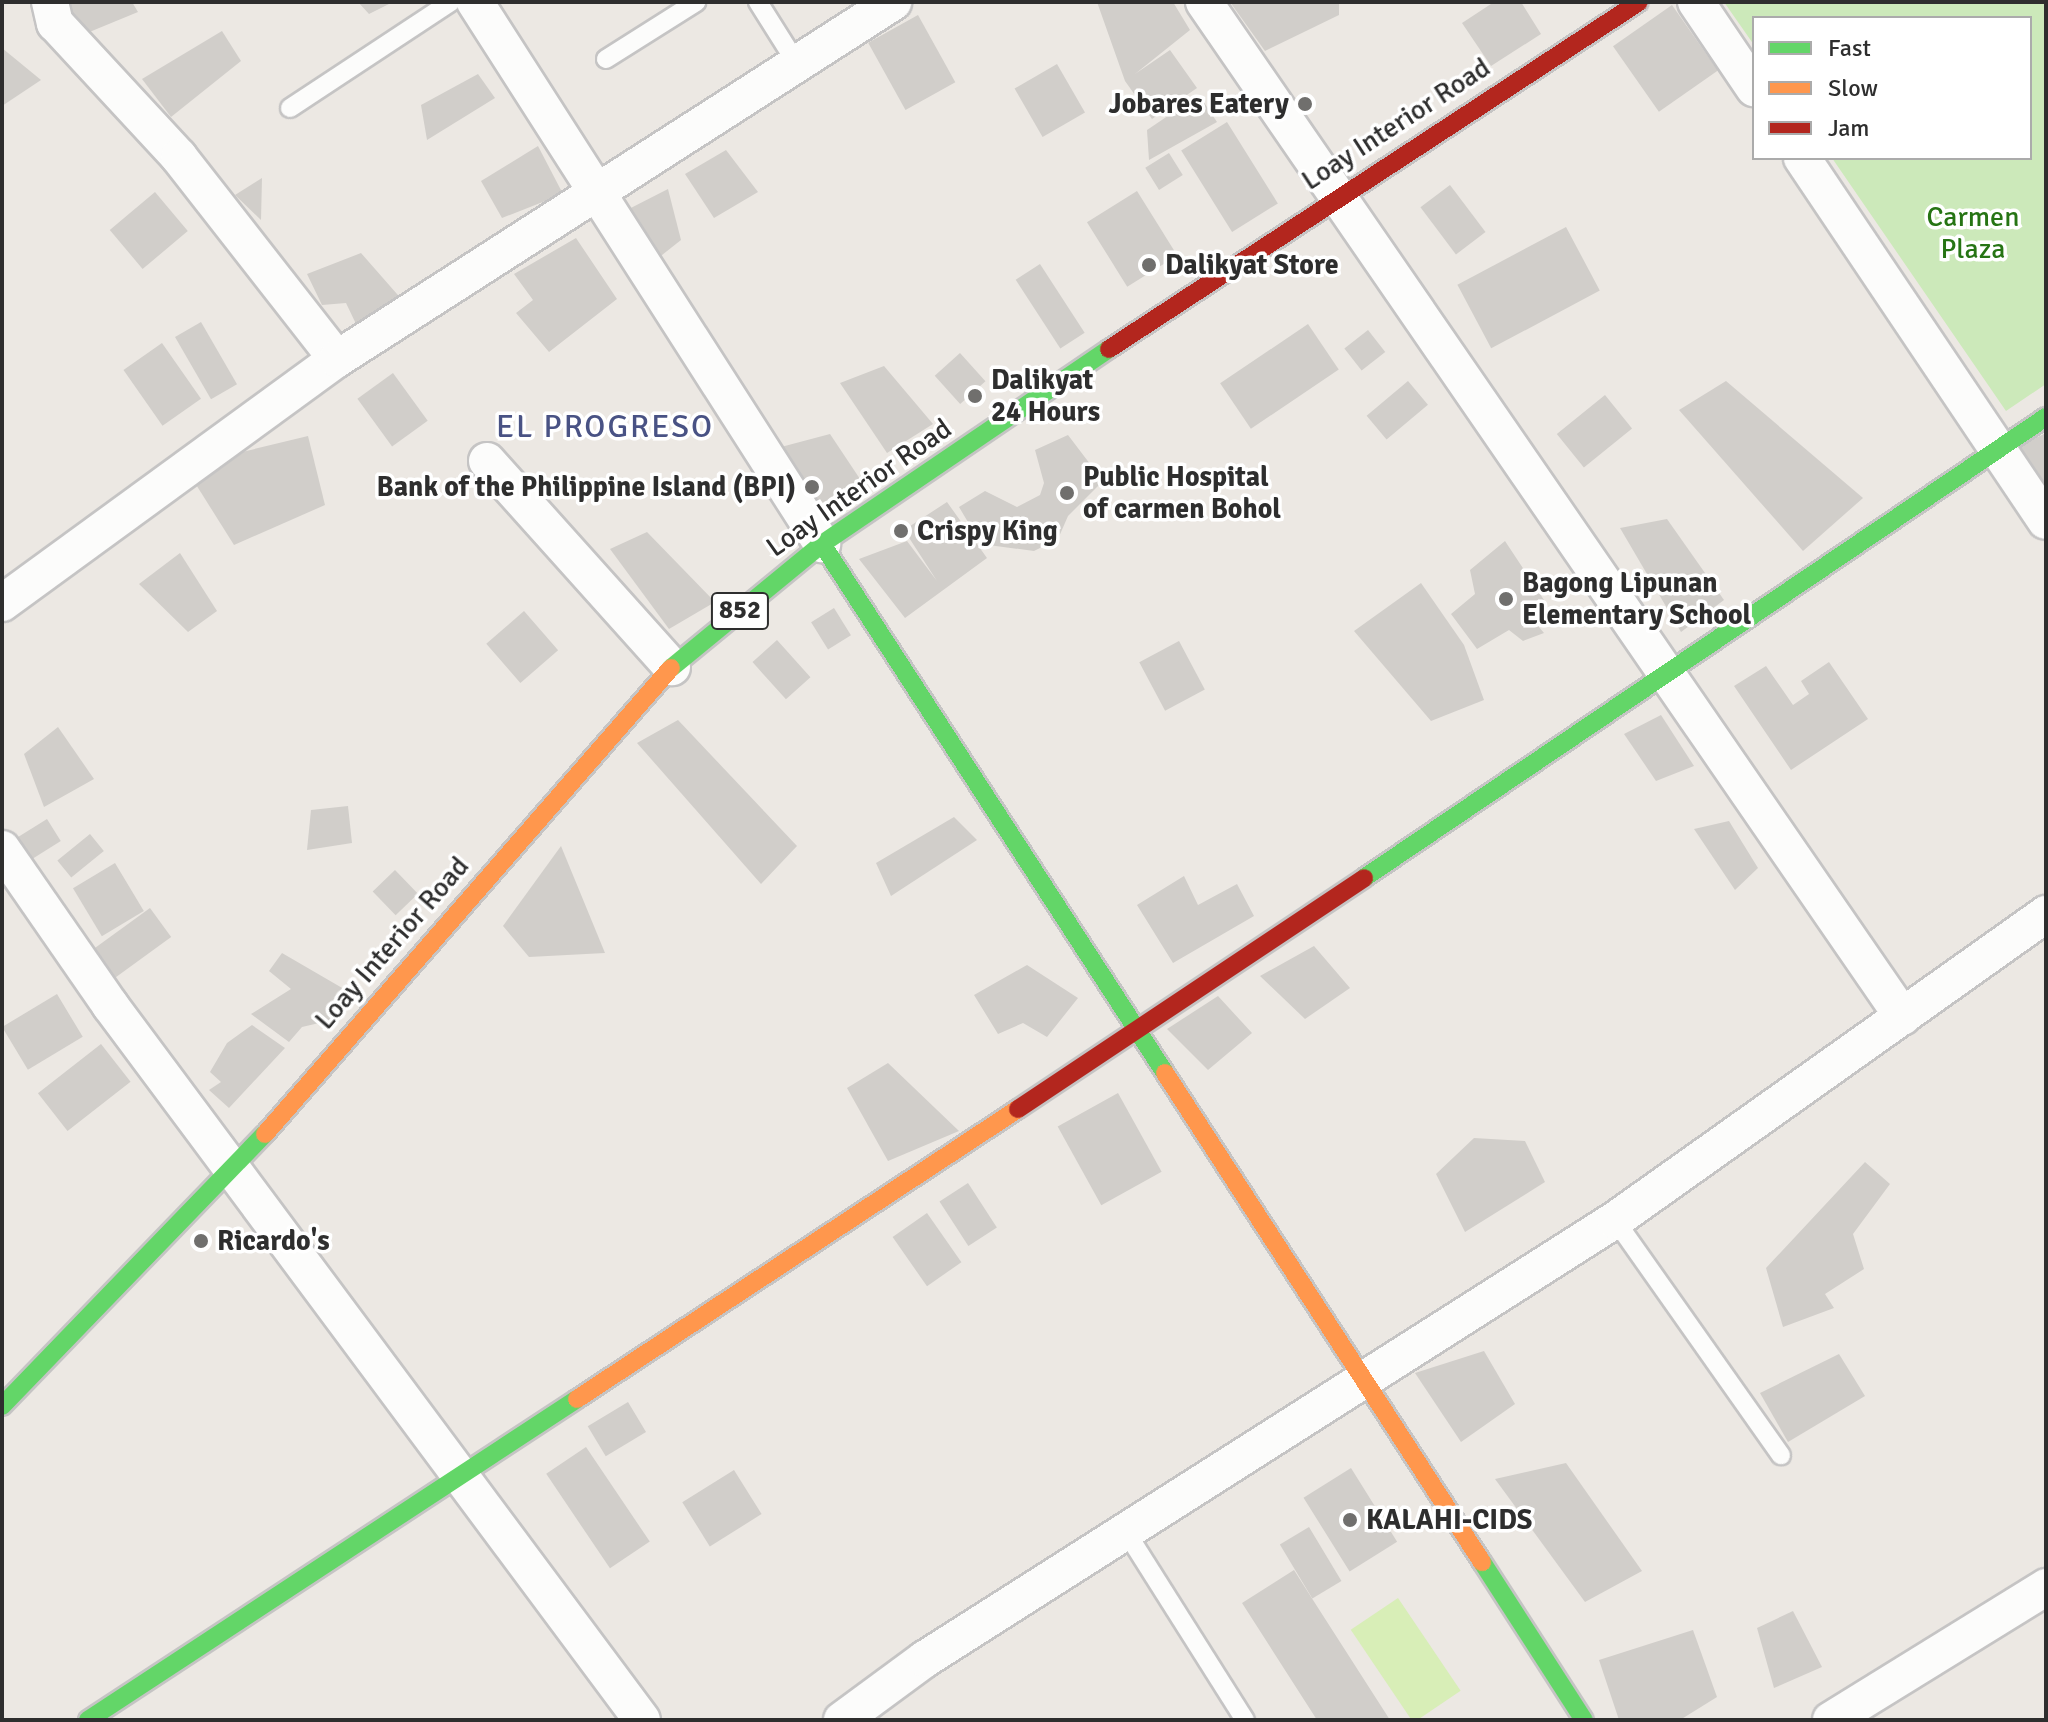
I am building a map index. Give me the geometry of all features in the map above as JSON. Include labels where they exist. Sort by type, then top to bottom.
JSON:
[{"type":"street","points":[[50,2],[55,23],[179,157],[337,359]]},
{"type":"street","points":[[475,2],[594,194],[1134,1033],[1367,1384],[1576,1717]]},
{"type":"street","points":[[2,603],[337,359],[893,2]]},
{"type":"street","points":[[1204,2],[1660,674],[1903,1017]]},
{"type":"street","name":"Loay Interior Road","points":[[2,1406],[235,1169],[672,667],[822,544],[1334,196],[1639,2]]},
{"type":"street","points":[[1696,2],[1752,85]]},
{"type":"street","points":[[1803,160],[2046,521]]},
{"type":"street","points":[[88,1720],[1134,1033],[1660,674],[2046,417]]},
{"type":"street","points":[[487,461],[672,667]]},
{"type":"street","points":[[2,849],[642,1720]]},
{"type":"street","points":[[842,1720],[925,1659],[1367,1384],[1615,1220],[2046,914]]},
{"type":"street","points":[[1831,1720],[2046,1587]]},
{"type":"lane","points":[[290,108],[451,2]]},
{"type":"lane","points":[[606,59],[696,2]]},
{"type":"lane","points":[[758,2],[797,64]]},
{"type":"lane","points":[[1615,1220],[1781,1455]]},
{"type":"lane","points":[[1128,1535],[1245,1720]]},
{"type":"green space","name":"Carmen Plaza","points":[[1724,2],[2046,2],[2046,384],[2006,411],[1833,160],[2032,160],[2032,16],[1752,16],[1752,42]]},
{"type":"green space","points":[[1398,1598],[1461,1691],[1417,1720],[1412,1720],[1351,1630]]},
{"type":"building","points":[[65,2],[132,2],[138,12],[87,33]]},
{"type":"building","points":[[358,2],[393,2],[369,14]]},
{"type":"building","points":[[1097,2],[1173,2],[1190,30],[1135,74],[1170,50],[1197,88],[1152,119],[1125,81]]},
{"type":"building","points":[[1230,2],[1339,2],[1339,15],[1265,51]]},
{"type":"building","points":[[1494,2],[1521,2],[1541,34],[1491,66],[1462,23]]},
{"type":"building","points":[[1672,5],[1718,71],[1659,112],[1613,46]]},
{"type":"building","points":[[918,15],[955,82],[905,110],[868,43]]},
{"type":"building","points":[[222,31],[241,61],[171,117],[142,79]]},
{"type":"building","points":[[2,48],[41,80],[2,106]]},
{"type":"building","points":[[1057,64],[1085,112],[1043,137],[1015,88]]},
{"type":"building","points":[[478,74],[495,98],[427,140],[421,105]]},
{"type":"building","points":[[1199,95],[1217,122],[1149,160],[1147,130]]},
{"type":"building","points":[[1227,122],[1278,203],[1232,232],[1181,151]]},
{"type":"building","points":[[538,146],[563,194],[502,218],[481,181]]},
{"type":"building","points":[[726,150],[758,192],[714,218],[685,174]]},
{"type":"building","points":[[1169,153],[1183,175],[1159,190],[1145,168]]},
{"type":"building","points":[[262,178],[261,220],[235,195]]},
{"type":"building","points":[[1450,185],[1486,232],[1456,254],[1420,207]]},
{"type":"building","points":[[668,189],[681,240],[657,259],[621,213]]},
{"type":"building","points":[[1137,191],[1177,255],[1127,287],[1087,222]]},
{"type":"building","points":[[155,192],[188,231],[143,269],[110,230]]},
{"type":"building","points":[[1566,227],[1600,291],[1491,348],[1457,285]]},
{"type":"building","points":[[576,238],[617,299],[549,352],[516,313],[533,300],[514,274]]},
{"type":"building","points":[[361,253],[404,302],[357,326],[346,303],[322,305],[307,274]]},
{"type":"building","points":[[1040,264],[1085,333],[1060,349],[1016,280]]},
{"type":"building","points":[[201,322],[237,384],[211,399],[175,337]]},
{"type":"building","points":[[1308,324],[1339,370],[1251,429],[1220,383]]},
{"type":"building","points":[[1368,330],[1385,352],[1362,371],[1344,348]]},
{"type":"building","points":[[162,343],[201,399],[163,426],[123,370]]},
{"type":"building","points":[[960,353],[985,381],[960,404],[935,376]]},
{"type":"building","points":[[884,366],[933,424],[887,453],[840,383]]},
{"type":"building","points":[[393,373],[428,421],[392,447],[357,399]]},
{"type":"building","points":[[1408,381],[1428,405],[1387,439],[1367,416]]},
{"type":"building","points":[[1726,381],[1863,498],[1803,551],[1679,410]]},
{"type":"building","points":[[1605,395],[1632,428],[1584,467],[1557,434]]},
{"type":"building","points":[[2046,433],[2046,489],[2011,450]]},
{"type":"building","points":[[830,434],[860,479],[818,509],[781,447]]},
{"type":"building","name":"Public Hospital of carmen Bohol","points":[[1068,435],[1103,481],[1068,516],[1058,539],[1034,551],[981,544],[959,507],[985,491],[1017,507],[1040,495],[1044,483],[1035,450]]},
{"type":"building","points":[[308,436],[325,505],[234,545],[195,483],[238,453]]},
{"type":"building","points":[[947,502],[987,558],[905,618],[859,559],[907,541],[937,581],[904,530]]},
{"type":"building","points":[[1667,519],[1724,600],[1681,632],[1620,528]]},
{"type":"building","points":[[647,532],[715,602],[669,629],[610,549]]},
{"type":"building","name":"Bagong Lipunan Elementary School","points":[[1505,541],[1546,603],[1528,614],[1544,633],[1523,641],[1509,630],[1477,649],[1451,614],[1475,594],[1470,570]]},
{"type":"building","points":[[180,553],[217,611],[188,632],[139,584]]},
{"type":"building","points":[[1421,583],[1464,645],[1484,700],[1431,721],[1354,631]]},
{"type":"building","points":[[834,608],[851,635],[828,649],[811,622]]},
{"type":"building","points":[[524,611],[558,650],[520,683],[486,644]]},
{"type":"building","points":[[777,640],[810,677],[786,699],[752,662]]},
{"type":"building","points":[[1179,641],[1205,690],[1165,711],[1139,662]]},
{"type":"building","points":[[1829,662],[1868,719],[1791,770],[1734,686],[1766,666],[1793,705],[1809,694],[1801,681]]},
{"type":"building","points":[[1661,715],[1694,766],[1656,781],[1624,734]]},
{"type":"building","points":[[678,720],[797,846],[761,884],[637,743]]},
{"type":"building","points":[[58,727],[94,779],[44,807],[24,754]]},
{"type":"building","points":[[348,806],[352,843],[307,850],[311,810]]},
{"type":"building","points":[[954,817],[977,840],[891,896],[876,863]]},
{"type":"building","points":[[47,819],[61,841],[16,869],[2,847]]},
{"type":"building","points":[[1729,821],[1758,868],[1735,890],[1694,829]]},
{"type":"building","points":[[90,834],[104,851],[71,878],[57,860]]},
{"type":"building","points":[[561,846],[605,953],[529,957],[503,926]]},
{"type":"building","points":[[115,863],[144,911],[102,936],[73,888]]},
{"type":"building","points":[[395,870],[418,894],[396,915],[373,892]]},
{"type":"building","points":[[1184,876],[1198,905],[1237,884],[1254,916],[1173,963],[1137,905]]},
{"type":"building","points":[[150,908],[171,937],[111,981],[90,951]]},
{"type":"building","points":[[1314,946],[1350,988],[1305,1019],[1260,976]]},
{"type":"building","points":[[282,953],[356,996],[332,1020],[302,1027],[289,1042],[251,1014],[291,989],[269,971]]},
{"type":"building","points":[[1027,965],[1078,998],[1047,1037],[1023,1023],[998,1034],[974,995]]},
{"type":"building","points":[[57,994],[83,1037],[28,1070],[2,1027]]},
{"type":"building","points":[[1218,996],[1252,1033],[1208,1070],[1167,1029]]},
{"type":"building","points":[[252,1025],[285,1048],[229,1108],[209,1090],[221,1082],[210,1072],[227,1043]]},
{"type":"building","points":[[101,1044],[131,1082],[68,1131],[38,1093]]},
{"type":"building","points":[[888,1063],[959,1131],[888,1161],[847,1088]]},
{"type":"building","points":[[1118,1093],[1162,1172],[1101,1205],[1058,1126]]},
{"type":"building","points":[[1474,1138],[1525,1141],[1545,1182],[1465,1232],[1436,1174]]},
{"type":"building","points":[[1865,1162],[1890,1184],[1853,1234],[1864,1269],[1825,1294],[1834,1308],[1783,1327],[1766,1268]]},
{"type":"building","points":[[968,1183],[997,1227],[968,1246],[939,1202]]},
{"type":"building","points":[[927,1213],[961,1262],[927,1286],[893,1237]]},
{"type":"building","points":[[1484,1351],[1515,1404],[1461,1442],[1415,1373]]},
{"type":"building","points":[[1839,1354],[1865,1396],[1788,1442],[1760,1393]]},
{"type":"building","points":[[628,1402],[646,1432],[606,1456],[588,1426]]},
{"type":"building","points":[[586,1447],[650,1542],[610,1568],[546,1474]]},
{"type":"building","points":[[1566,1463],[1642,1571],[1585,1602],[1495,1479]]},
{"type":"building","name":"KALAHI-CIDS","points":[[1351,1468],[1397,1542],[1350,1571],[1304,1498]]},
{"type":"building","points":[[734,1470],[762,1514],[710,1546],[682,1502]]},
{"type":"building","points":[[1309,1527],[1341,1581],[1312,1599],[1280,1545]]},
{"type":"building","points":[[1294,1570],[1390,1720],[1317,1720],[1242,1603]]},
{"type":"building","points":[[1793,1611],[1822,1667],[1774,1688],[1757,1628]]},
{"type":"building","points":[[1693,1630],[1717,1697],[1680,1720],[1619,1720],[1599,1660]]},
{"type":"traffic: fast","points":[[671,668],[822,544],[1109,349]]},
{"type":"traffic: fast","points":[[1364,878],[2046,417]]},
{"type":"traffic: fast","points":[[822,544],[1165,1073]]},
{"type":"traffic: fast","points":[[2,1406],[265,1134]]},
{"type":"traffic: fast","points":[[88,1720],[577,1399]]},
{"type":"traffic: fast","points":[[1482,1562],[1584,1720]]},
{"type":"traffic: slow","points":[[265,1134],[671,668]]},
{"type":"traffic: slow","points":[[1165,1073],[1482,1562]]},
{"type":"traffic: slow","points":[[577,1399],[1018,1109]]},
{"type":"traffic: jam","points":[[1109,349],[1639,2]]},
{"type":"traffic: jam","points":[[1018,1109],[1364,878]]},
{"type":"place","name":"Jobares Eatery","points":[[1305,104]]},
{"type":"place","name":"Dalikyat Store","points":[[1149,265]]},
{"type":"place","name":"Dalikyat 24 Hours","points":[[975,396]]},
{"type":"place","name":"Bank of the Philippine Island (BPI)","points":[[812,487]]},
{"type":"place","name":"Public Hospital of carmen Bohol","points":[[1067,493]]},
{"type":"place","name":"Crispy King","points":[[901,531]]},
{"type":"place","name":"Bagong Lipunan Elementary School","points":[[1506,599]]},
{"type":"place","name":"Ricardo's","points":[[201,1241]]},
{"type":"place","name":"KALAHI-CIDS","points":[[1350,1520]]},
{"type":"district","name":"EL PROGRESO","points":[[605,427]]}]
